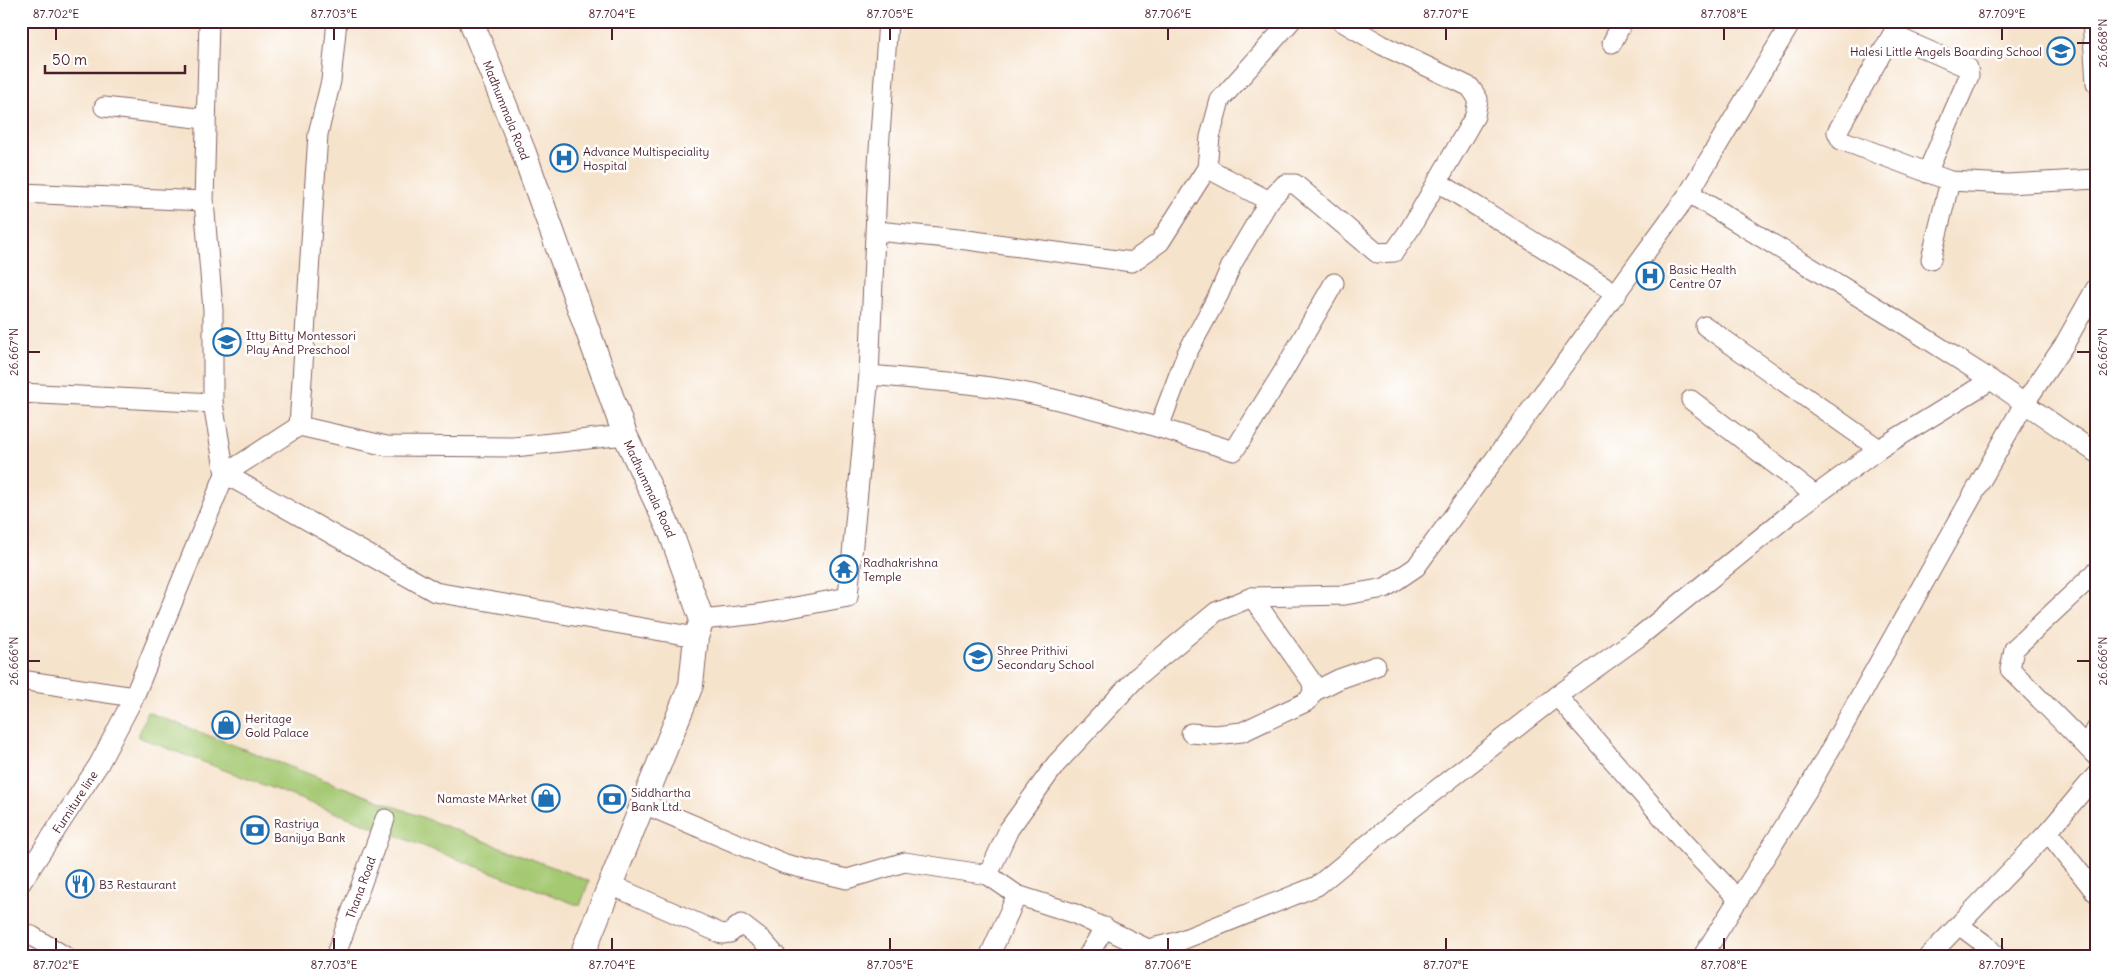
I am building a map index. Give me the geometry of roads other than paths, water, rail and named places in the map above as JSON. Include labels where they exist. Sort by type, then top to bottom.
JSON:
[{"type":"street","points":[[209,21],[204,202],[213,310],[213,403],[226,474]]},
{"type":"street","points":[[299,426],[318,134],[331,81],[337,21]]},
{"type":"street","name":"Madhummala Road","points":[[471,21],[524,153],[625,435],[671,533],[699,628],[691,685],[581,957]]},
{"type":"street","points":[[226,474],[435,592],[699,628],[758,614],[848,597],[869,375],[877,230],[878,164],[888,21]]},
{"type":"street","points":[[877,230],[1132,262],[1160,242],[1207,168],[1210,136],[1220,100],[1291,21]]},
{"type":"street","points":[[1159,427],[1187,353],[1219,294],[1232,264],[1269,201],[1285,184],[1296,184],[1377,253],[1394,252],[1438,182],[1475,116],[1478,99],[1470,87],[1382,45],[1341,21]]},
{"type":"street","points":[[1612,43],[1623,21]]},
{"type":"street","points":[[988,875],[1009,829],[1056,764],[1137,677],[1216,612],[1252,597],[1345,595],[1385,588],[1416,567],[1689,193],[1792,21]]},
{"type":"street","points":[[2092,21],[2096,83]]},
{"type":"street","points":[[1927,173],[1969,76],[1968,68],[1897,28],[1838,132],[1841,140],[1927,173],[1950,181],[2007,184],[2096,179]]},
{"type":"street","points":[[104,107],[205,120]]},
{"type":"street","points":[[1207,168],[1269,201]]},
{"type":"street","points":[[1931,259],[1950,181]]},
{"type":"street","points":[[1438,182],[1617,294]]},
{"type":"street","points":[[21,193],[204,202]]},
{"type":"street","points":[[1689,193],[1991,380],[2096,454]]},
{"type":"street","points":[[869,375],[955,383],[1031,394],[1159,427],[1234,451],[1283,372],[1334,283]]},
{"type":"street","points":[[1702,957],[1808,789],[2024,404],[2064,345],[2096,288]]},
{"type":"street","points":[[1705,326],[1879,449]]},
{"type":"street","points":[[644,804],[785,864],[847,879],[905,862],[988,875],[1017,895],[1073,913],[1148,948],[1176,942],[1317,886],[1391,825],[1557,696],[1640,636],[1815,495],[1879,449],[1991,380]]},
{"type":"street","points":[[21,393],[213,403]]},
{"type":"street","points":[[1691,400],[1815,495]]},
{"type":"street","points":[[226,474],[299,426],[387,446],[514,447],[625,435]]},
{"type":"street","name":"Furniture line","points":[[21,883],[99,764],[124,718],[226,474]]},
{"type":"street","points":[[2092,752],[2010,669],[2014,649],[2096,572]]},
{"type":"street","points":[[1252,597],[1312,682],[1313,692]]},
{"type":"street","points":[[1191,733],[1216,735],[1242,732],[1308,701],[1313,692],[1339,679],[1376,666]]},
{"type":"street","points":[[21,680],[134,697]]},
{"type":"street","points":[[1557,696],[1683,841],[1739,900]]},
{"type":"street","points":[[2092,752],[2096,730]]},
{"type":"street","points":[[1928,957],[2048,832],[2096,774]]},
{"type":"street","name":"Thana Road","points":[[335,957],[385,819]]},
{"type":"street","points":[[2048,832],[2096,893]]},
{"type":"street","points":[[611,885],[722,934],[730,933],[741,924],[762,940],[777,957]]},
{"type":"street","points":[[989,957],[1017,895]]},
{"type":"street","points":[[1959,925],[1987,946],[1997,957]]},
{"type":"street","points":[[1088,957],[1105,927]]},
{"type":"street","points":[[21,932],[32,936],[66,957]]},
{"type":"place","name":"Halesi Little Angels Boarding School","points":[[2061,51]]},
{"type":"place","name":"Advance Multispeciality Hospital","points":[[564,158]]},
{"type":"place","name":"Basic Health Centre 07","points":[[1650,276]]},
{"type":"place","name":"Itty Bitty Montessori Play And Preschool","points":[[227,342]]},
{"type":"place","name":"Radhakrishna Temple","points":[[844,569]]},
{"type":"place","name":"Shree Prithivi Secondary School","points":[[978,657]]},
{"type":"place","name":"Heritage Gold Palace","points":[[226,725]]},
{"type":"place","name":"Namaste MArket","points":[[546,798]]},
{"type":"place","name":"Siddhartha Bank Ltd.","points":[[612,799]]},
{"type":"place","name":"Rastriya Banijya Bank","points":[[255,830]]},
{"type":"place","name":"B3 Restaurant","points":[[80,884]]}]
